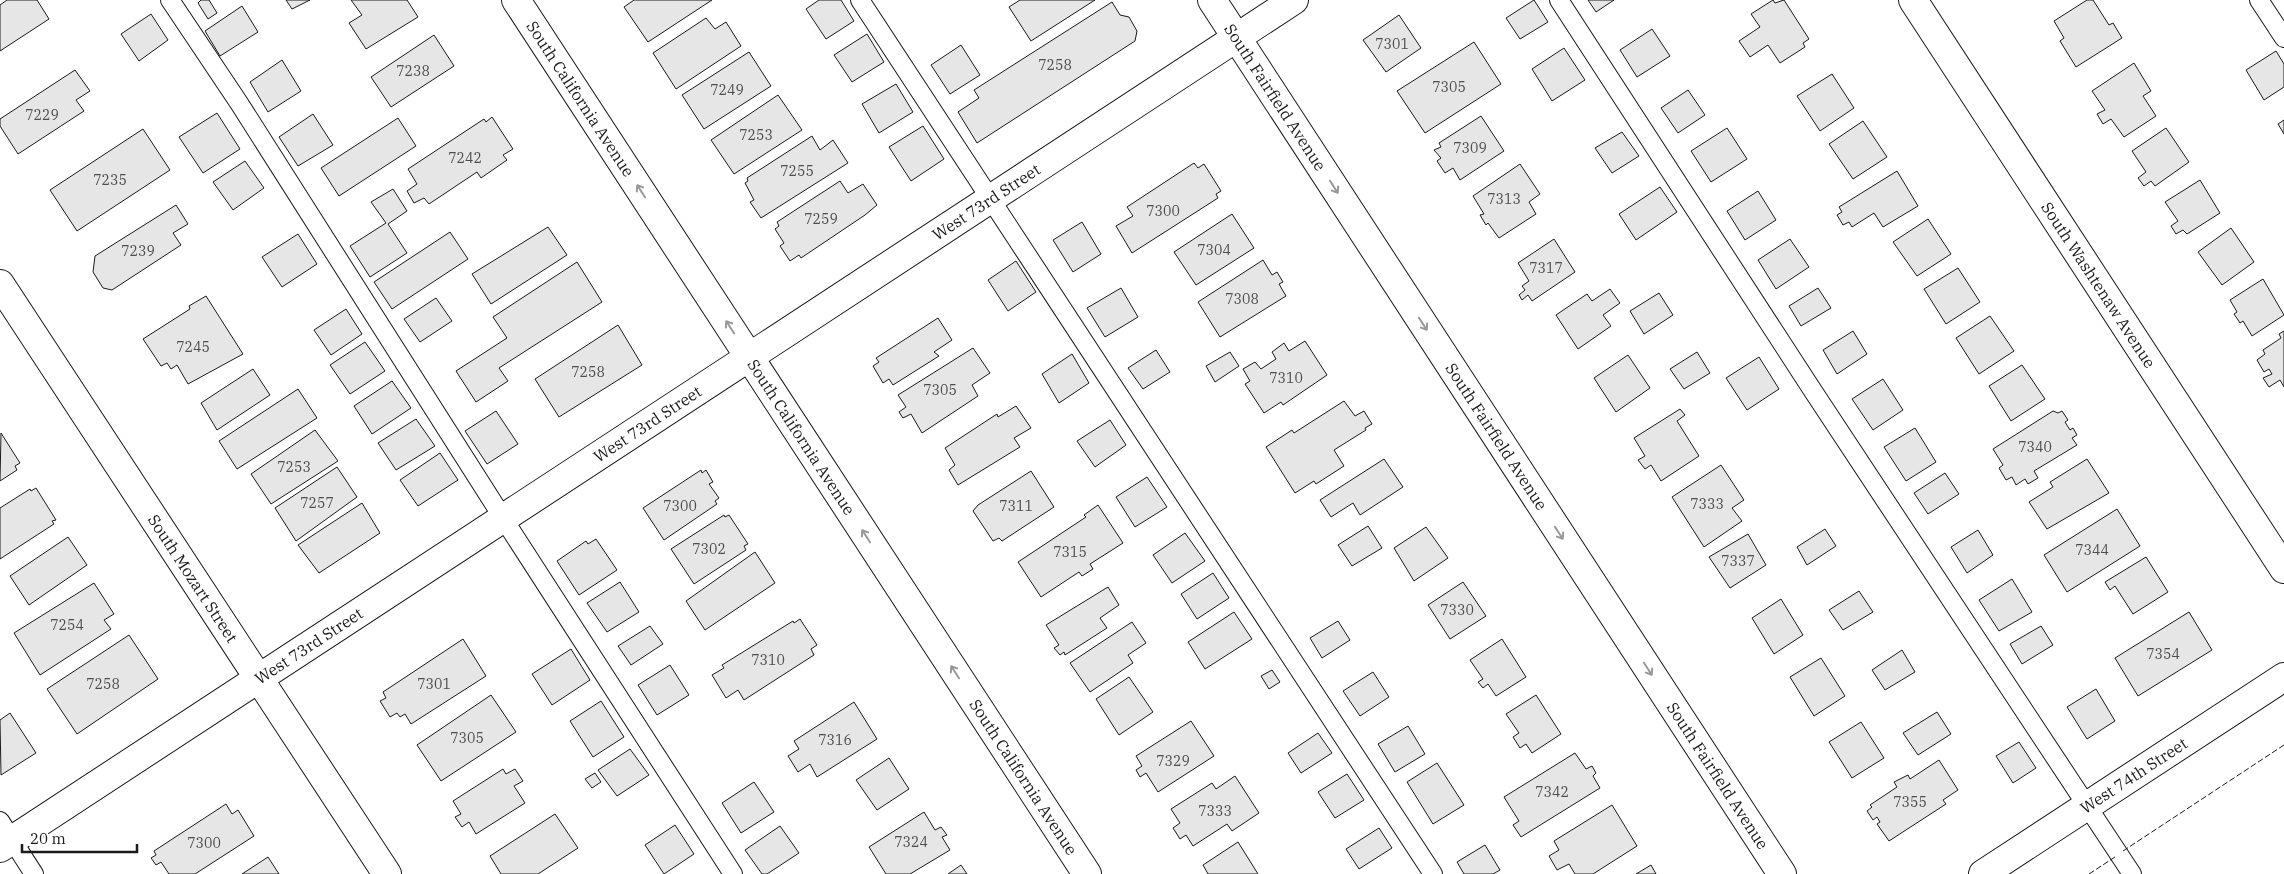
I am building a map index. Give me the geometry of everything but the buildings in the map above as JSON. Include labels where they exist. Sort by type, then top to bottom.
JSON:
[{"type":"street","name":"South California Avenue","points":[[516,0],[1087,874]]},
{"type":"street","name":"South Fairfield Avenue","points":[[1212,0],[1782,874]]},
{"type":"street","name":"West 73rd Street","points":[[4,836],[258,678],[1294,0]]},
{"type":"street","name":"South Washtenaw Avenue","points":[[1913,0],[2284,569]]},
{"type":"street","name":"South Mozart Street","points":[[0,284],[387,874]]},
{"type":"street","name":"West 74th Street","points":[[1983,874],[2284,677]]},
{"type":"lane","points":[[170,0],[733,874]]},
{"type":"lane","points":[[860,0],[1433,874]]},
{"type":"lane","points":[[1559,0],[1818,400],[2132,874]]},
{"type":"lane","points":[[2259,0],[2284,38]]},
{"type":"lane","points":[[4,836],[34,874]]},
{"type":"fence","points":[[2123,851],[2284,745]]},
{"type":"fence","points":[[2089,874],[2115,857]]}]
